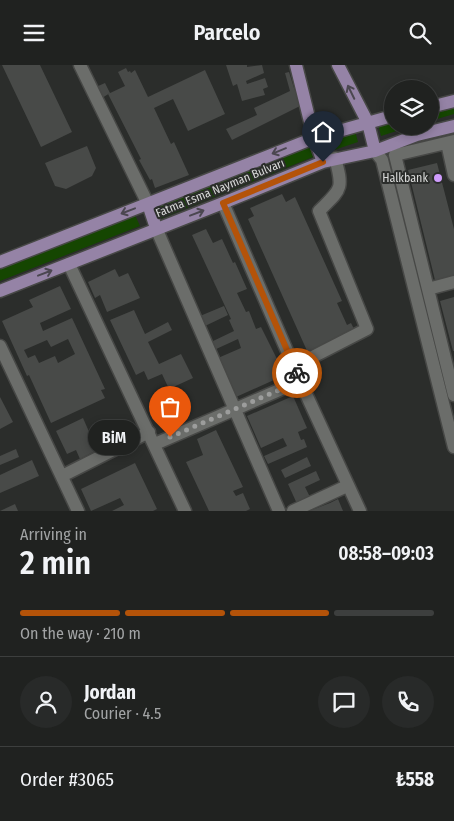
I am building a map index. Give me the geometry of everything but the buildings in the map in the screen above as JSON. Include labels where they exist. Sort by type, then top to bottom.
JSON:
[{"type":"main road","points":[[296,65],[314,138],[329,160]]},
{"type":"main road","points":[[338,65],[368,123],[375,151]]},
{"type":"main road","points":[[439,105],[454,101]]},
{"type":"main road","name":"Fatma Esma Nayman Bulvarı","points":[[0,261],[314,138],[384,118]]},
{"type":"main road","name":"Fatma Esma Nayman Bulvarı","points":[[0,291],[329,160],[375,151],[417,135],[454,126]]},
{"type":"main road","points":[[148,204],[156,228]]},
{"type":"street","points":[[80,65],[148,204]]},
{"type":"street","points":[[454,175],[450,142],[395,155],[454,395]]},
{"type":"street","points":[[375,151],[382,159],[454,447]]},
{"type":"street","points":[[295,366],[366,329],[319,211],[339,191],[340,178],[329,160]]},
{"type":"street","points":[[223,203],[300,381],[360,511]]},
{"type":"street","points":[[156,228],[279,511]]},
{"type":"street","points":[[69,264],[185,511]]},
{"type":"street","points":[[428,289],[454,282]]},
{"type":"street","points":[[0,346],[78,511]]},
{"type":"street","points":[[62,476],[152,438],[234,409],[300,381]]},
{"type":"street","points":[[293,511],[347,486]]},
{"type":"green space","points":[[454,107],[454,114],[439,118],[439,110]]},
{"type":"green space","points":[[384,123],[384,135],[381,136],[378,124]]},
{"type":"green space","points":[[355,131],[358,142],[334,150],[330,138]]},
{"type":"green space","points":[[309,146],[313,157],[162,218],[157,206]]},
{"type":"green space","points":[[135,215],[140,226],[0,281],[0,269]]},
{"type":"way so far","points":[[170,437],[300,381],[297,373]]},
{"type":"place","name":"Halkbank","points":[[438,178]]},
{"type":"place","name":"BiM","points":[[170,437]]},
{"type":"route","points":[[297,373],[223,203],[323,162]]}]
